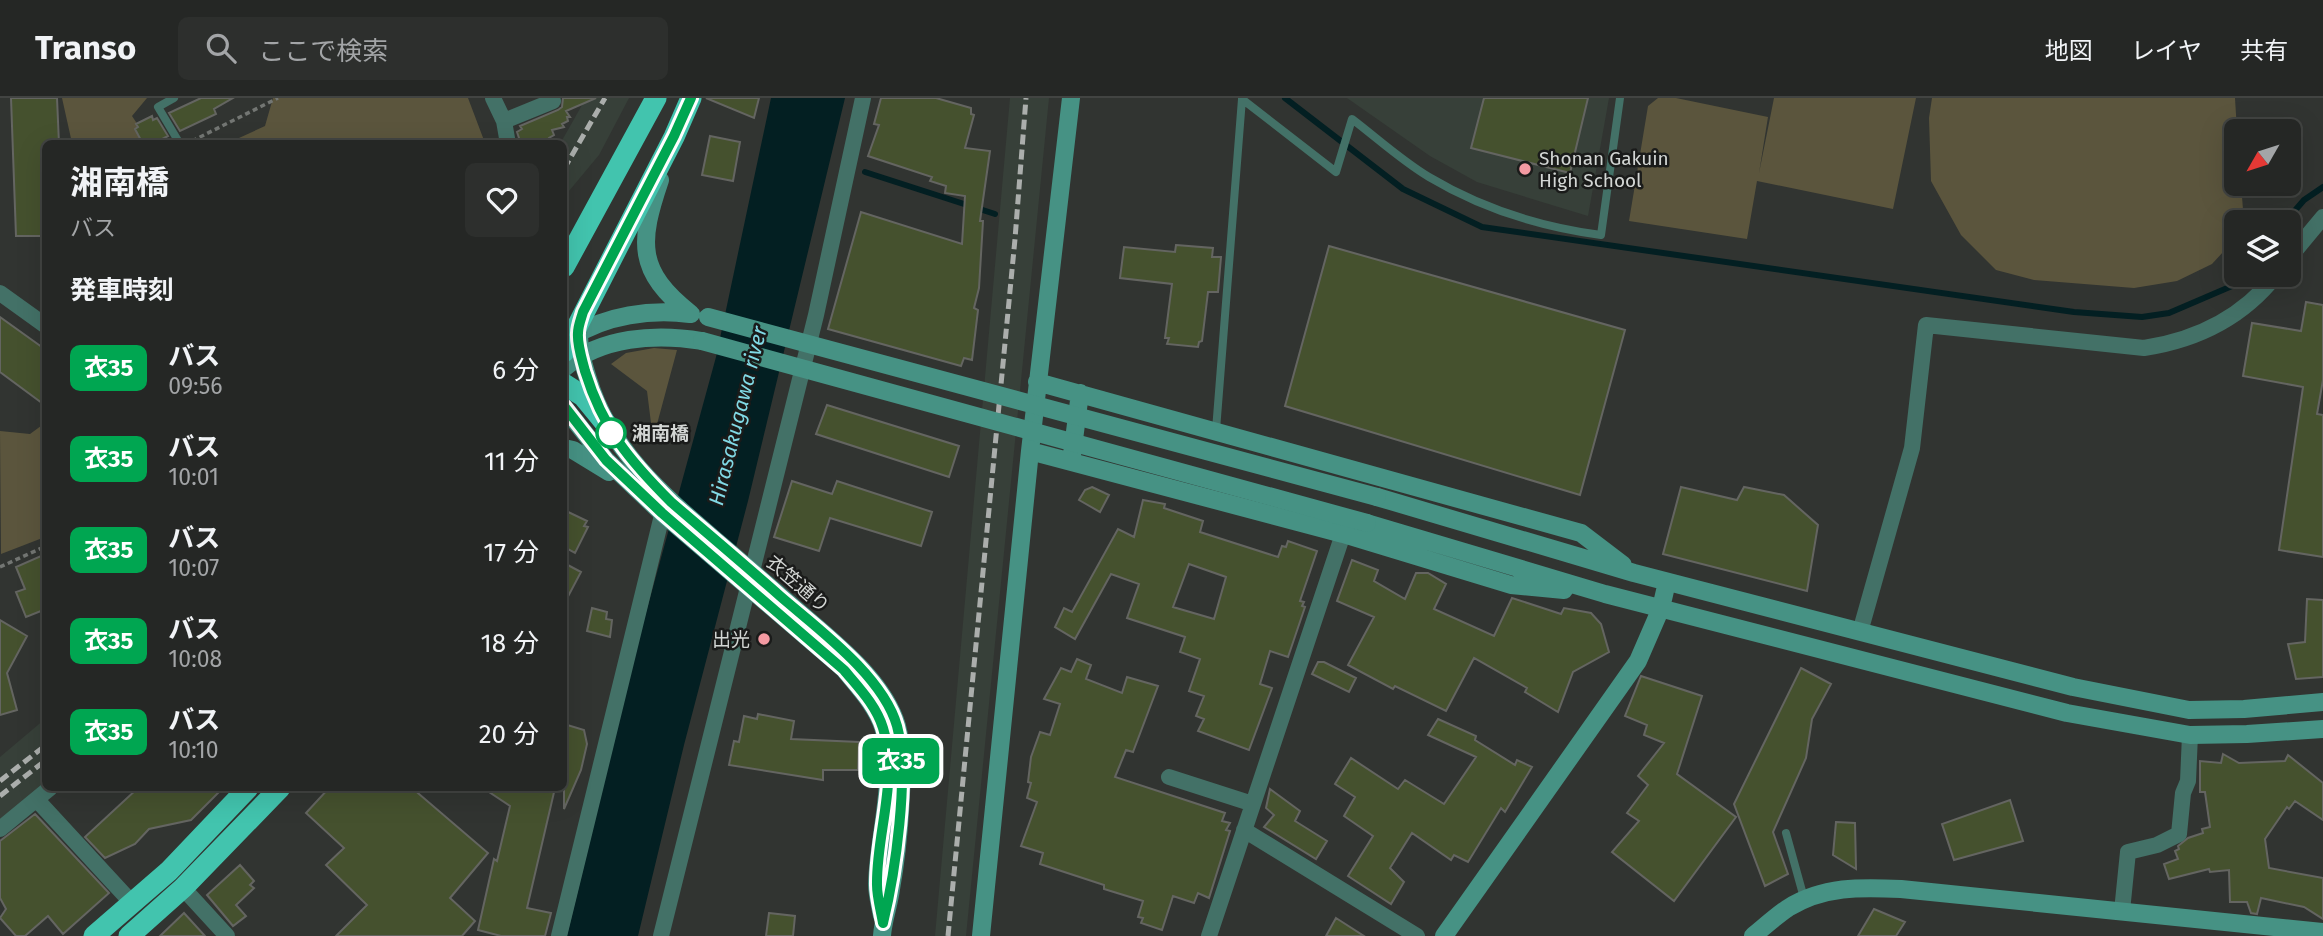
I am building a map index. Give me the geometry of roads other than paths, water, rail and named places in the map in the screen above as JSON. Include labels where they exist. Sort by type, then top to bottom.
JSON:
[{"type":"highway","points":[[567,261],[656,98]]},
{"type":"highway","points":[[571,345],[583,312],[691,98]]},
{"type":"highway","points":[[567,386],[583,396],[606,424]]},
{"type":"highway","points":[[129,936],[183,888],[264,792]]},
{"type":"highway","points":[[94,936],[264,792]]},
{"type":"street","points":[[493,98],[504,121],[507,140]]},
{"type":"street","points":[[661,936],[746,576],[817,315],[863,98]]},
{"type":"street","points":[[981,936],[1037,382],[1071,98]]},
{"type":"street","points":[[504,121],[553,101]]},
{"type":"street","points":[[674,136],[653,200],[646,233],[648,264],[672,299],[699,315]]},
{"type":"street","points":[[2301,244],[2323,217]]},
{"type":"street","points":[[1860,632],[1912,448],[1926,325],[2144,348],[2171,344],[2215,327],[2266,287]]},
{"type":"street","points":[[0,293],[42,323]]},
{"type":"street","points":[[571,345],[598,324],[632,315],[674,312],[699,315],[1377,497],[1667,582],[2073,687],[2189,710],[2244,709],[2323,702]]},
{"type":"street","points":[[571,345],[606,345],[632,339],[681,337],[702,341],[1367,523],[1605,594],[2067,713],[2190,734],[2247,734],[2323,729]]},
{"type":"street","name":"衣笠通り","points":[[571,345],[616,442],[664,507]]},
{"type":"street","points":[[1037,382],[1581,533],[1634,573]]},
{"type":"street","points":[[1071,462],[1080,393]]},
{"type":"street","name":"衣笠通り","points":[[567,411],[606,460],[746,576],[844,670],[867,696],[883,728],[887,774],[877,886],[882,929]]},
{"type":"street","name":"衣笠通り","points":[[567,449],[604,468],[664,507]]},
{"type":"street","points":[[1030,451],[1343,534],[1511,585],[1605,594]]},
{"type":"street","points":[[559,936],[664,507]]},
{"type":"street","points":[[1209,936],[1343,534]]},
{"type":"street","points":[[1444,936],[1638,661],[1661,608],[1667,582]]},
{"type":"street","points":[[2122,911],[2128,852],[2157,845],[2179,834],[2183,793],[2188,781],[2190,734]]},
{"type":"street","points":[[1169,777],[1253,804]]},
{"type":"street","points":[[0,829],[47,791]]},
{"type":"street","points":[[37,800],[132,903]]},
{"type":"street","points":[[1244,830],[1416,936]]},
{"type":"street","points":[[183,888],[227,936]]},
{"type":"street","points":[[1753,936],[1785,909],[1804,898],[1845,888],[1891,888],[2323,932]]},
{"type":"lane","points":[[174,98],[158,107],[178,140]]},
{"type":"lane","points":[[1216,430],[1242,99],[1336,172],[1352,119],[1427,176],[1483,204],[1565,230],[1601,235],[1620,98]]},
{"type":"lane","points":[[1786,833],[1804,898]]},
{"type":"water","name":"Hirasakugawa river","points":[[771,98],[845,98],[748,501],[684,745],[638,936],[567,936],[638,642],[716,357]]},
{"type":"waterway","points":[[1285,98],[1403,189],[1482,227],[2074,312],[2142,317],[2169,313],[2230,287]]},
{"type":"waterway","points":[[865,172],[995,214]]},
{"type":"waterway","points":[[2295,210],[2304,200],[2323,187]]},
{"type":"railway","points":[[567,164],[605,98]]},
{"type":"railway","points":[[948,936],[1015,239],[1026,98]]},
{"type":"railway","points":[[0,781],[42,748]]},
{"type":"railway","points":[[0,796],[42,763]]},
{"type":"place","name":"Shonan Gakuin High School","points":[[1525,169]]},
{"type":"place","name":"湘南橋","points":[[611,433]]},
{"type":"place","name":"出光","points":[[764,639]]}]
